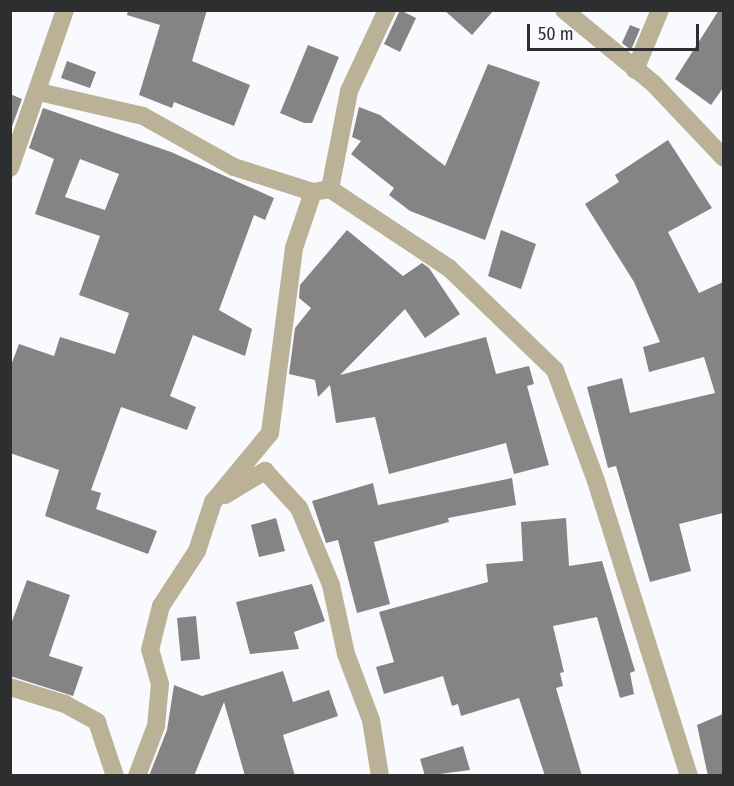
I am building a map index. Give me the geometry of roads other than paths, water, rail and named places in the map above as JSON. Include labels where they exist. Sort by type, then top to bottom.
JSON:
[{"type":"street","points":[[10,168],[39,92],[65,10]]},
{"type":"street","points":[[265,471],[294,248],[321,191],[349,91],[387,10]]},
{"type":"street","points":[[564,10],[635,70],[723,158]]},
{"type":"street","points":[[635,70],[660,10]]},
{"type":"street","points":[[39,92],[143,116],[234,167],[321,191],[449,268],[555,370],[596,481],[689,776]]},
{"type":"street","points":[[137,776],[156,726],[160,684],[150,650],[161,606],[197,551],[213,502],[270,433]]},
{"type":"street","points":[[213,502],[265,471]]},
{"type":"street","points":[[265,471],[299,508],[331,585],[346,654],[371,720],[380,776]]},
{"type":"street","points":[[10,687],[65,704],[97,722],[115,776]]}]
